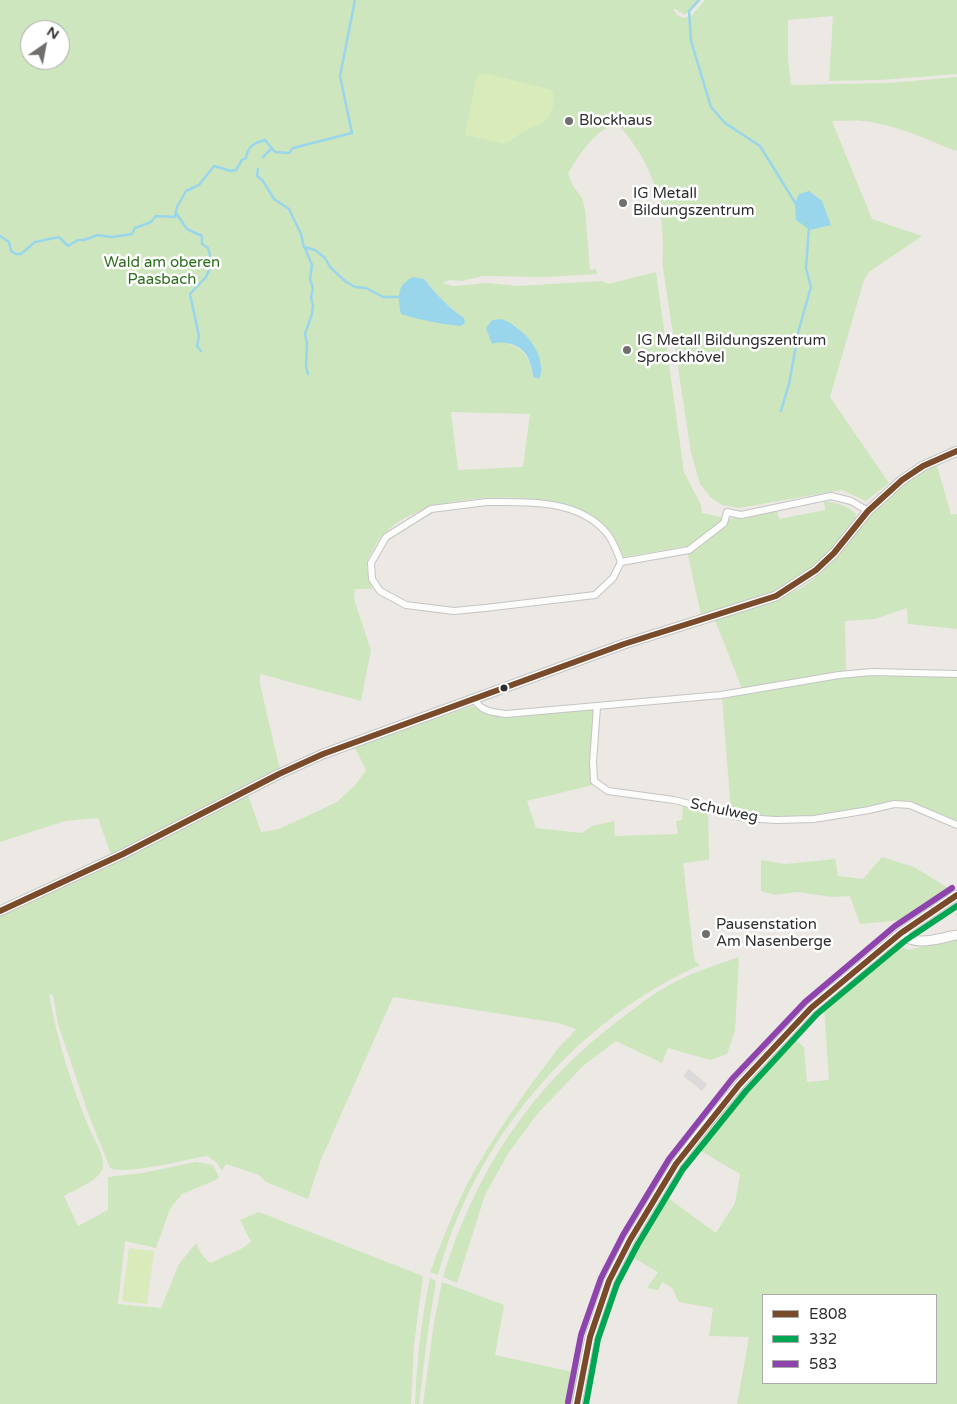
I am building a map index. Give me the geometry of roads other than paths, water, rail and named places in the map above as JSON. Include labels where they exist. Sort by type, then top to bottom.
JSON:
[{"type":"street","points":[[0,911],[122,854],[279,774],[323,754],[624,644],[776,596],[816,570],[834,553],[868,511],[902,480],[923,466],[957,451]]},
{"type":"street","points":[[621,562],[688,550],[724,523],[727,512],[741,514],[831,496],[851,501],[868,511]]},
{"type":"street","points":[[487,502],[532,502],[576,510],[593,519],[606,532],[616,547],[621,562],[612,578],[595,595],[454,611],[406,605],[380,591],[372,579],[371,563],[386,537],[431,509],[487,502]]},
{"type":"street","points":[[474,699],[478,706],[487,712],[506,714],[721,695],[839,675],[872,672],[957,674]]},
{"type":"street","name":"Schulweg","points":[[597,707],[593,762],[594,781],[608,791],[674,800],[743,818],[776,820],[814,819],[894,804],[910,806],[957,826]]},
{"type":"street","points":[[577,1404],[590,1337],[609,1281],[630,1240],[676,1164],[739,1085],[811,1008],[901,933],[957,895]]},
{"type":"street","points":[[901,933],[908,940],[916,942],[957,934]]},
{"type":"water","points":[[809,191],[822,201],[831,225],[810,230],[796,220],[795,203],[799,194]]},
{"type":"water","points":[[413,277],[424,279],[442,300],[464,318],[465,323],[461,326],[445,324],[401,314],[399,297],[401,288],[407,280]]},
{"type":"water","points":[[502,319],[522,332],[533,345],[540,359],[541,370],[539,379],[533,377],[527,356],[522,350],[514,345],[505,343],[492,344],[486,328],[492,320]]},
{"type":"waterway","points":[[0,236],[9,242],[11,251],[21,254],[35,242],[59,237],[68,246],[78,240],[98,235],[112,237],[132,234],[135,228],[151,222],[156,216],[175,217],[177,207],[186,191],[199,185],[214,166],[231,171],[236,170],[242,160],[246,158],[250,148],[258,142],[265,140],[275,152],[289,153],[293,148],[352,133],[340,76],[355,0]]},
{"type":"waterway","points":[[699,0],[689,11],[691,41],[711,107],[725,123],[760,146],[796,204]]},
{"type":"waterway","points":[[263,157],[271,149]]},
{"type":"waterway","points":[[258,169],[257,176],[263,181],[274,199],[289,209],[301,234],[304,247],[315,250],[325,258],[330,267],[345,281],[355,287],[366,288],[383,297],[399,297]]},
{"type":"waterway","points":[[176,213],[187,229],[202,236],[202,244],[208,248],[212,263],[206,277],[190,294],[199,336],[197,346],[201,351]]},
{"type":"waterway","points":[[781,411],[789,384],[799,329],[811,287],[806,268],[809,227]]},
{"type":"waterway","points":[[305,248],[312,265],[310,279],[313,288],[311,298],[313,305],[312,314],[305,334],[308,374]]},
{"type":"place","name":"Blockhaus","points":[[569,121]]},
{"type":"place","name":"IG Metall Bildungszentrum","points":[[623,203]]},
{"type":"place","name":"IG Metall Bildungszentrum Sprockhövel","points":[[627,350]]},
{"type":"place","name":"Pausenstation Am Nasenberge","points":[[706,934]]},
{"type":"park label","name":"Wald am oberen Paasbach","points":[[162,272]]}]
